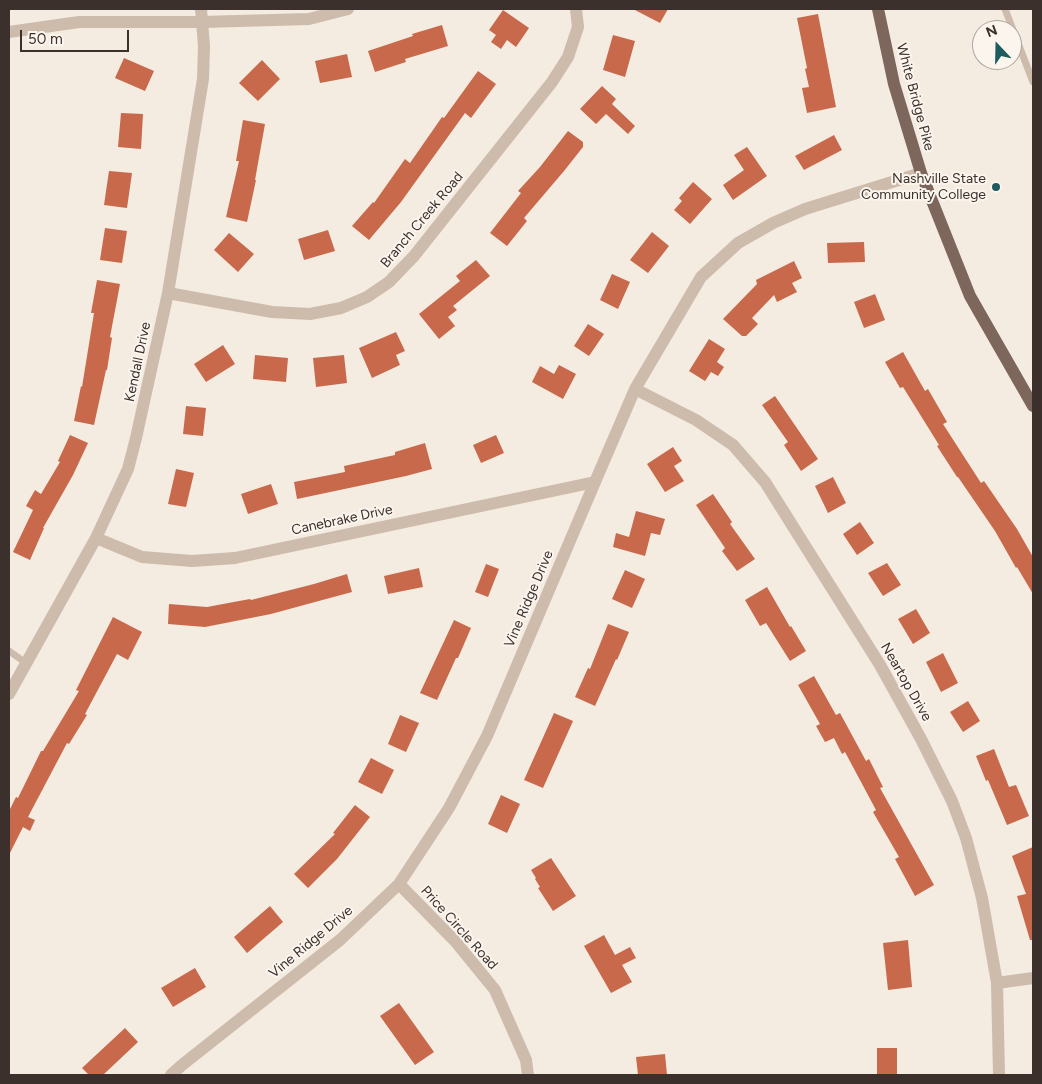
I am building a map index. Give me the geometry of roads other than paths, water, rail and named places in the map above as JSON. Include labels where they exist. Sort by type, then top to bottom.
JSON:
[{"type":"main road","name":"White Bridge Pike","points":[[878,9],[894,84],[921,173],[970,296],[1033,406]]},
{"type":"street","name":"Kendall Drive","points":[[9,694],[96,538],[128,469],[168,293],[202,79],[204,46],[201,9]]},
{"type":"street","points":[[9,32],[79,22],[202,22],[309,19],[348,9]]},
{"type":"street","name":"Branch Creek Road","points":[[168,293],[272,312],[310,314],[341,308],[368,297],[389,282],[414,256],[552,82],[568,57],[578,27],[576,9]]},
{"type":"street","name":"Vine Ridge Drive","points":[[172,1075],[182,1065],[340,940],[399,884],[449,808],[487,736],[635,389],[700,277],[738,243],[773,223],[805,209],[921,173]]},
{"type":"street","name":"Neartop Drive","points":[[635,389],[696,420],[733,445],[765,482],[880,665],[921,739],[952,801],[966,838],[982,898],[997,983],[999,1075]]},
{"type":"street","name":"Canebrake Drive","points":[[96,538],[142,557],[192,562],[235,558],[595,482]]},
{"type":"street","name":"Price Circle Road","points":[[399,884],[455,942],[495,990],[526,1060],[528,1075]]},
{"type":"street","points":[[997,983],[1033,978]]},
{"type":"lane","points":[[1005,9],[1033,82]]},
{"type":"lane","points":[[9,651],[26,663]]},
{"type":"place","name":"Nashville State Community College","points":[[996,187]]}]
